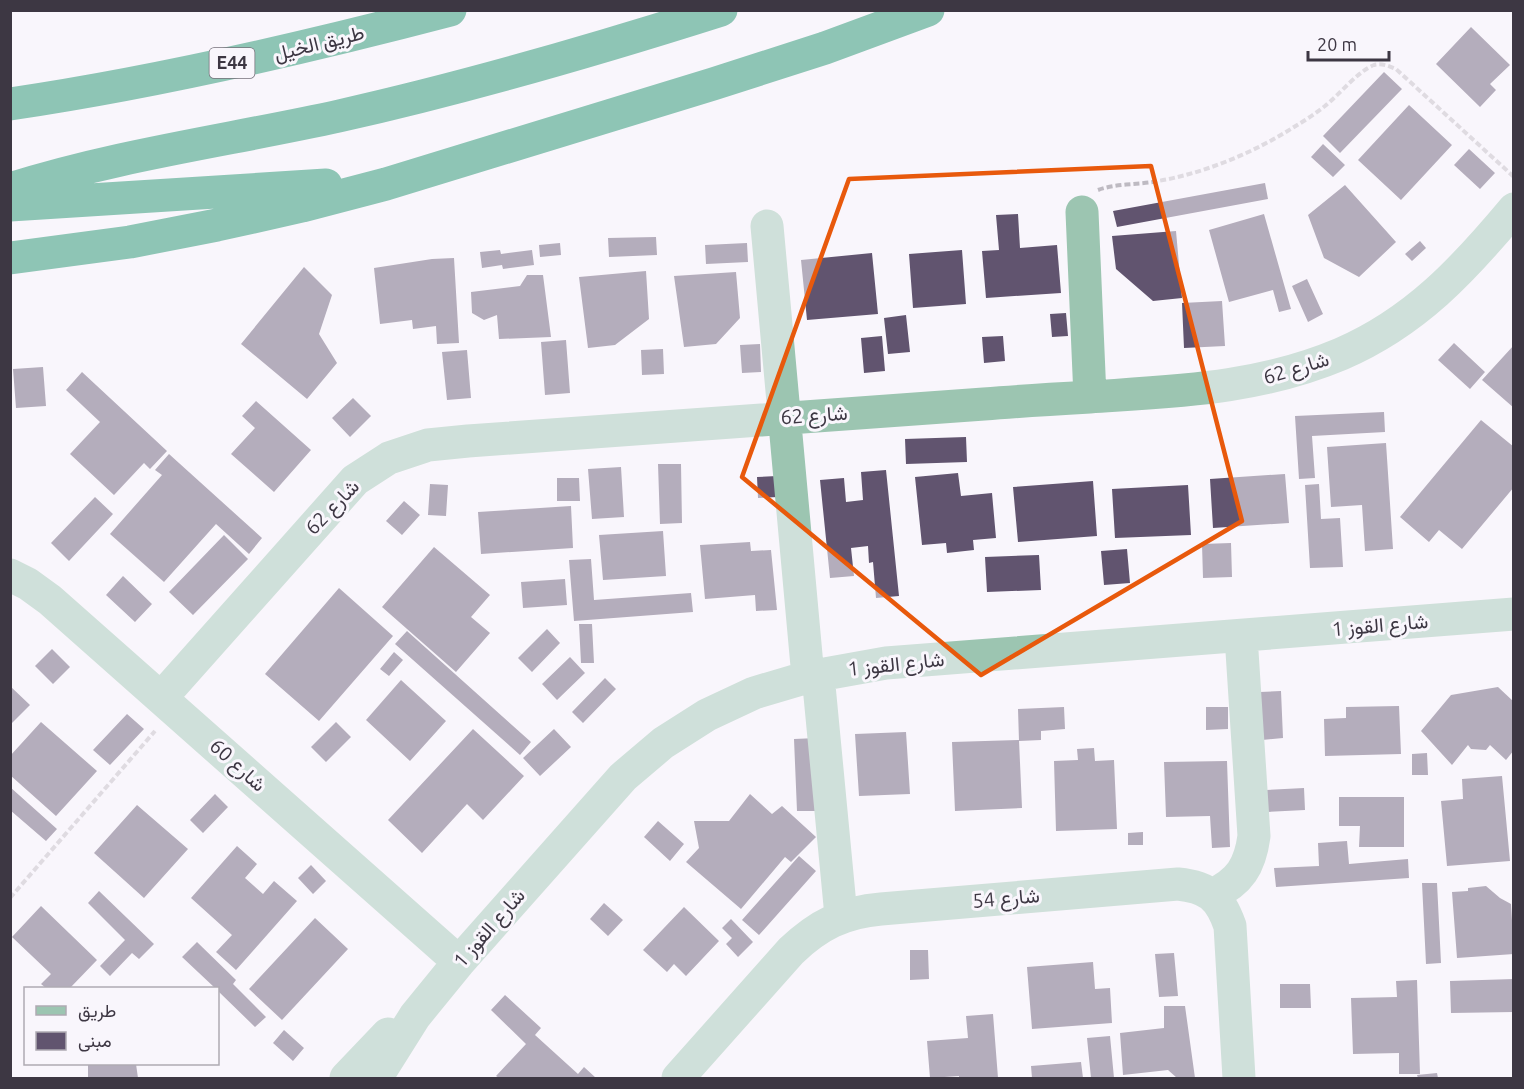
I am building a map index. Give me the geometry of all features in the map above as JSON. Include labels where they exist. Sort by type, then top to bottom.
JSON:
[{"type":"highway","name":"طريق الخيل","points":[[10,104],[150,80],[255,58],[450,10]]},
{"type":"highway","points":[[10,189],[86,167],[259,134],[471,84],[721,10]]},
{"type":"highway","points":[[10,258],[130,242],[302,206],[387,184],[825,48],[928,10]]},
{"type":"highway","points":[[10,205],[265,188],[387,184]]},
{"type":"street","name":"شارع 62","points":[[168,704],[355,480],[389,458],[438,444],[783,417],[1090,396],[1170,393],[1267,379],[1305,368],[1343,353],[1412,313],[1443,288],[1472,259],[1514,209]]},
{"type":"street","points":[[1082,212],[1090,396]]},
{"type":"street","points":[[767,226],[783,417],[841,916]]},
{"type":"street","name":"شارع 60","points":[[10,575],[28,584],[50,600],[459,962]]},
{"type":"street","name":"شارع القوز 1","points":[[376,1078],[415,1016],[459,962],[623,777],[663,743],[707,715],[754,693],[813,676],[886,663],[1514,614]]},
{"type":"street","points":[[1239,1078],[1230,926],[1224,909],[1212,895],[1226,888],[1238,878],[1249,859],[1254,836],[1241,636]]},
{"type":"street","name":"شارع 54","points":[[678,1078],[791,951],[823,925],[841,916],[880,909],[1178,884],[1196,886],[1212,895]]},
{"type":"street","name":"شارع القوز 1","points":[[346,1078],[388,1034],[415,1016]]},
{"type":"path","points":[[1082,212],[1084,201],[1092,192],[1103,188],[1158,181],[1194,172],[1262,145],[1294,127],[1324,106],[1375,65],[1386,65],[1396,69],[1514,177]]},
{"type":"path","points":[[10,898],[168,704]]},
{"type":"highlighted area","points":[[1151,166],[1242,521],[981,675],[742,477],[849,179]]},
{"type":"building","points":[[1471,27],[1510,65],[1490,84],[1496,90],[1480,107],[1436,64]]},
{"type":"building","points":[[1384,72],[1402,89],[1340,153],[1323,136]]},
{"type":"building","points":[[1409,105],[1452,145],[1401,200],[1358,160]]},
{"type":"building","points":[[1323,144],[1345,165],[1333,177],[1311,157]]},
{"type":"building","points":[[1469,149],[1495,173],[1480,189],[1454,165]]},
{"type":"building","points":[[1265,183],[1268,199],[1117,227],[1113,211]]},
{"type":"building","points":[[1345,185],[1396,242],[1359,277],[1324,258],[1308,215]]},
{"type":"building","points":[[1018,214],[1020,248],[1057,245],[1061,293],[986,298],[982,251],[999,250],[996,215]]},
{"type":"building","points":[[1264,214],[1291,309],[1279,312],[1273,290],[1229,302],[1209,230]]},
{"type":"building","points":[[1176,231],[1182,298],[1153,301],[1116,269],[1112,236]]},
{"type":"building","points":[[656,237],[657,255],[609,257],[608,238]]},
{"type":"building","points":[[1420,241],[1426,248],[1412,261],[1405,254]]},
{"type":"building","points":[[560,243],[561,255],[540,257],[539,245]]},
{"type":"building","points":[[747,243],[748,262],[706,264],[705,245]]},
{"type":"building","points":[[500,250],[501,254],[532,250],[534,265],[503,269],[502,265],[482,268],[480,252]]},
{"type":"building","points":[[962,250],[966,304],[913,308],[909,254]]},
{"type":"building","points":[[872,253],[878,314],[807,320],[801,260]]},
{"type":"building","points":[[454,258],[459,343],[437,344],[436,326],[413,329],[412,320],[380,324],[374,268]]},
{"type":"building","points":[[304,267],[332,295],[319,334],[337,363],[307,399],[241,344]]},
{"type":"building","points":[[646,271],[649,319],[615,345],[588,348],[579,277]]},
{"type":"building","points":[[736,272],[740,318],[716,344],[684,347],[674,276]]},
{"type":"building","points":[[527,275],[543,275],[551,337],[499,339],[497,315],[484,320],[472,313],[471,292],[520,286]]},
{"type":"building","points":[[1307,279],[1323,314],[1308,322],[1292,286]]},
{"type":"building","points":[[1222,301],[1225,346],[1184,348],[1182,303]]},
{"type":"building","points":[[1066,313],[1068,336],[1052,337],[1050,314]]},
{"type":"building","points":[[906,315],[910,352],[888,354],[884,318]]},
{"type":"building","points":[[882,336],[885,371],[864,373],[861,338]]},
{"type":"building","points":[[1003,336],[1005,361],[984,363],[982,337]]},
{"type":"building","points":[[566,340],[570,393],[545,395],[541,342]]},
{"type":"building","points":[[1454,343],[1485,372],[1470,389],[1438,360]]},
{"type":"building","points":[[760,344],[761,372],[742,373],[740,345]]},
{"type":"building","points":[[1514,345],[1514,408],[1482,380]]},
{"type":"building","points":[[663,349],[664,374],[642,375],[641,350]]},
{"type":"building","points":[[467,350],[471,398],[447,400],[442,352]]},
{"type":"building","points":[[43,367],[46,406],[16,408],[13,369]]},
{"type":"building","points":[[82,372],[167,451],[150,469],[144,463],[114,495],[70,454],[100,422],[66,390]]},
{"type":"building","points":[[353,398],[371,416],[350,437],[332,418]]},
{"type":"building","points":[[256,401],[311,450],[274,492],[231,454],[255,428],[242,416]]},
{"type":"building","points":[[1384,412],[1385,432],[1312,436],[1315,478],[1299,479],[1295,416]]},
{"type":"building","points":[[1481,420],[1514,447],[1514,487],[1462,549],[1439,530],[1429,542],[1400,517]]},
{"type":"building","points":[[966,437],[967,462],[906,464],[905,439]]},
{"type":"building","points":[[1386,443],[1393,549],[1365,551],[1362,505],[1331,507],[1327,447]]},
{"type":"building","points":[[169,454],[262,538],[249,554],[216,524],[164,582],[110,534],[162,475],[155,470]]},
{"type":"building","points":[[658,464],[681,464],[682,523],[660,524]]},
{"type":"building","points":[[621,467],[624,517],[592,519],[588,469]]},
{"type":"building","points":[[886,470],[899,596],[876,598],[873,562],[869,563],[868,546],[851,548],[854,576],[830,578],[820,480],[844,478],[846,502],[863,500],[861,472]]},
{"type":"building","points":[[958,473],[961,496],[992,493],[996,538],[973,540],[974,550],[947,553],[946,543],[922,545],[915,477]]},
{"type":"building","points":[[1285,474],[1289,523],[1213,528],[1210,479]]},
{"type":"building","points":[[777,476],[778,497],[758,498],[757,477]]},
{"type":"building","points":[[557,478],[579,478],[580,501],[557,501]]},
{"type":"building","points":[[1093,481],[1097,536],[1018,542],[1013,487]]},
{"type":"building","points":[[430,484],[448,485],[446,516],[428,515]]},
{"type":"building","points":[[1319,484],[1321,519],[1340,518],[1343,567],[1310,568],[1305,485]]},
{"type":"building","points":[[1188,485],[1191,535],[1115,538],[1112,489]]},
{"type":"building","points":[[95,497],[113,514],[69,561],[51,543]]},
{"type":"building","points":[[404,501],[420,515],[402,535],[386,521]]},
{"type":"building","points":[[571,506],[573,548],[481,554],[478,512]]},
{"type":"building","points":[[663,531],[666,576],[603,580],[599,535]]},
{"type":"building","points":[[224,535],[248,559],[193,615],[169,592]]},
{"type":"building","points":[[750,542],[751,551],[771,550],[777,610],[756,611],[755,595],[705,599],[700,545]]},
{"type":"building","points":[[1231,543],[1232,577],[1203,578],[1202,544]]},
{"type":"building","points":[[434,547],[490,595],[471,617],[490,633],[456,672],[382,607]]},
{"type":"building","points":[[1127,549],[1130,583],[1104,585],[1101,551]]},
{"type":"building","points":[[1039,555],[1041,590],[987,592],[985,557]]},
{"type":"building","points":[[591,559],[594,600],[691,593],[693,612],[574,621],[569,560]]},
{"type":"building","points":[[123,576],[152,604],[135,622],[106,595]]},
{"type":"building","points":[[565,579],[567,605],[523,608],[521,582]]},
{"type":"building","points":[[339,588],[393,636],[319,721],[265,674]]},
{"type":"building","points":[[579,624],[592,624],[594,663],[581,663]]},
{"type":"building","points":[[547,629],[560,643],[532,672],[518,658]]},
{"type":"building","points":[[407,631],[531,742],[520,755],[395,644]]},
{"type":"building","points":[[52,649],[70,667],[53,684],[35,666]]},
{"type":"building","points":[[394,652],[403,660],[389,676],[380,669]]},
{"type":"building","points":[[570,657],[585,673],[557,700],[542,684]]},
{"type":"building","points":[[605,678],[616,689],[583,723],[572,712]]},
{"type":"building","points":[[401,680],[446,721],[410,761],[366,720]]},
{"type":"building","points":[[10,686],[30,705],[10,725]]},
{"type":"building","points":[[1498,687],[1514,702],[1514,750],[1506,760],[1490,745],[1486,750],[1471,749],[1468,745],[1452,765],[1421,731],[1451,695]]},
{"type":"building","points":[[1281,691],[1283,738],[1262,740],[1260,692]]},
{"type":"building","points":[[1399,706],[1401,754],[1325,756],[1324,719],[1346,718],[1346,707]]},
{"type":"building","points":[[1064,707],[1065,729],[1041,731],[1041,740],[1019,741],[1018,709]]},
{"type":"building","points":[[1206,707],[1228,707],[1228,729],[1206,730]]},
{"type":"building","points":[[127,714],[144,729],[110,765],[93,750]]},
{"type":"building","points":[[41,722],[97,771],[56,816],[10,775],[10,756]]},
{"type":"building","points":[[336,722],[351,737],[326,762],[311,747]]},
{"type":"building","points":[[473,729],[524,776],[483,820],[467,804],[422,853],[388,820]]},
{"type":"building","points":[[554,729],[571,747],[540,776],[523,758]]},
{"type":"building","points":[[906,732],[910,794],[859,796],[855,734]]},
{"type":"building","points":[[817,738],[820,811],[797,811],[794,739]]},
{"type":"building","points":[[1019,740],[1022,808],[955,811],[952,742]]},
{"type":"building","points":[[1094,748],[1095,761],[1114,760],[1117,829],[1056,831],[1054,761],[1078,760],[1077,749]]},
{"type":"building","points":[[1427,753],[1428,775],[1412,775],[1412,754]]},
{"type":"building","points":[[1227,761],[1230,847],[1212,848],[1210,816],[1166,817],[1164,762]]},
{"type":"building","points":[[1502,776],[1510,861],[1447,866],[1441,801],[1463,799],[1462,779]]},
{"type":"building","points":[[10,787],[57,829],[46,841],[10,810]]},
{"type":"building","points":[[1304,788],[1305,810],[1267,812],[1266,790]]},
{"type":"building","points":[[215,794],[228,807],[203,833],[190,820]]},
{"type":"building","points":[[750,794],[772,814],[782,806],[816,837],[791,862],[785,857],[741,909],[686,862],[699,848],[694,821],[729,821]]},
{"type":"building","points":[[1339,797],[1404,797],[1404,847],[1359,847],[1360,826],[1339,826]]},
{"type":"building","points":[[137,805],[188,849],[144,898],[94,853]]},
{"type":"building","points":[[658,821],[684,844],[670,861],[644,837]]},
{"type":"building","points":[[1143,832],[1143,845],[1128,845],[1128,833]]},
{"type":"building","points":[[1347,841],[1349,864],[1408,859],[1409,878],[1276,887],[1274,868],[1319,866],[1318,843]]},
{"type":"building","points":[[237,846],[257,864],[245,878],[263,894],[274,881],[297,901],[236,970],[216,952],[232,935],[191,898]]},
{"type":"building","points":[[799,856],[816,871],[759,935],[742,920]]},
{"type":"building","points":[[311,865],[326,881],[313,894],[298,878]]},
{"type":"building","points":[[1422,883],[1437,883],[1441,963],[1426,964]]},
{"type":"building","points":[[1486,886],[1511,904],[1514,954],[1457,958],[1452,892]]},
{"type":"building","points":[[99,891],[154,944],[139,959],[132,953],[110,976],[100,966],[125,940],[88,903]]},
{"type":"building","points":[[604,903],[623,920],[608,936],[590,919]]},
{"type":"building","points":[[41,906],[97,960],[71,987],[45,987],[41,984],[51,974],[12,937]]},
{"type":"building","points":[[684,907],[719,941],[686,976],[674,964],[667,972],[643,950]]},
{"type":"building","points":[[315,918],[348,949],[282,1020],[249,989]]},
{"type":"building","points":[[731,919],[753,942],[738,957],[726,944],[732,938],[722,928]]},
{"type":"building","points":[[197,942],[236,980],[233,984],[266,1017],[255,1027],[219,992],[219,987],[214,987],[182,957]]},
{"type":"building","points":[[910,950],[928,950],[929,979],[910,980]]},
{"type":"building","points":[[1174,953],[1178,996],[1159,997],[1155,954]]},
{"type":"building","points":[[1093,962],[1095,989],[1110,988],[1112,1023],[1032,1029],[1027,967]]},
{"type":"building","points":[[1514,979],[1514,1012],[1451,1013],[1450,981]]},
{"type":"building","points":[[1417,980],[1420,1074],[1399,1074],[1399,1053],[1353,1054],[1351,998],[1397,997],[1396,981]]},
{"type":"building","points":[[1280,984],[1310,984],[1311,1008],[1280,1008]]},
{"type":"building","points":[[505,995],[541,1028],[535,1035],[578,1074],[584,1067],[596,1078],[499,1078],[496,1076],[526,1044],[491,1010]]},
{"type":"building","points":[[1164,1006],[1185,1006],[1195,1078],[1177,1078],[1168,1070],[1123,1075],[1120,1033],[1164,1028]]},
{"type":"building","points":[[993,1014],[998,1078],[959,1078],[959,1076],[930,1078],[927,1041],[968,1038],[966,1016]]},
{"type":"building","points":[[284,1030],[304,1048],[293,1061],[273,1043]]},
{"type":"building","points":[[1110,1036],[1114,1078],[1091,1078],[1087,1038]]},
{"type":"building","points":[[1081,1062],[1083,1078],[1032,1078],[1031,1066]]},
{"type":"building","points":[[88,1065],[136,1065],[138,1078],[88,1078]]},
{"type":"building","points":[[1437,1073],[1438,1078],[1418,1078],[1417,1075]]}]
